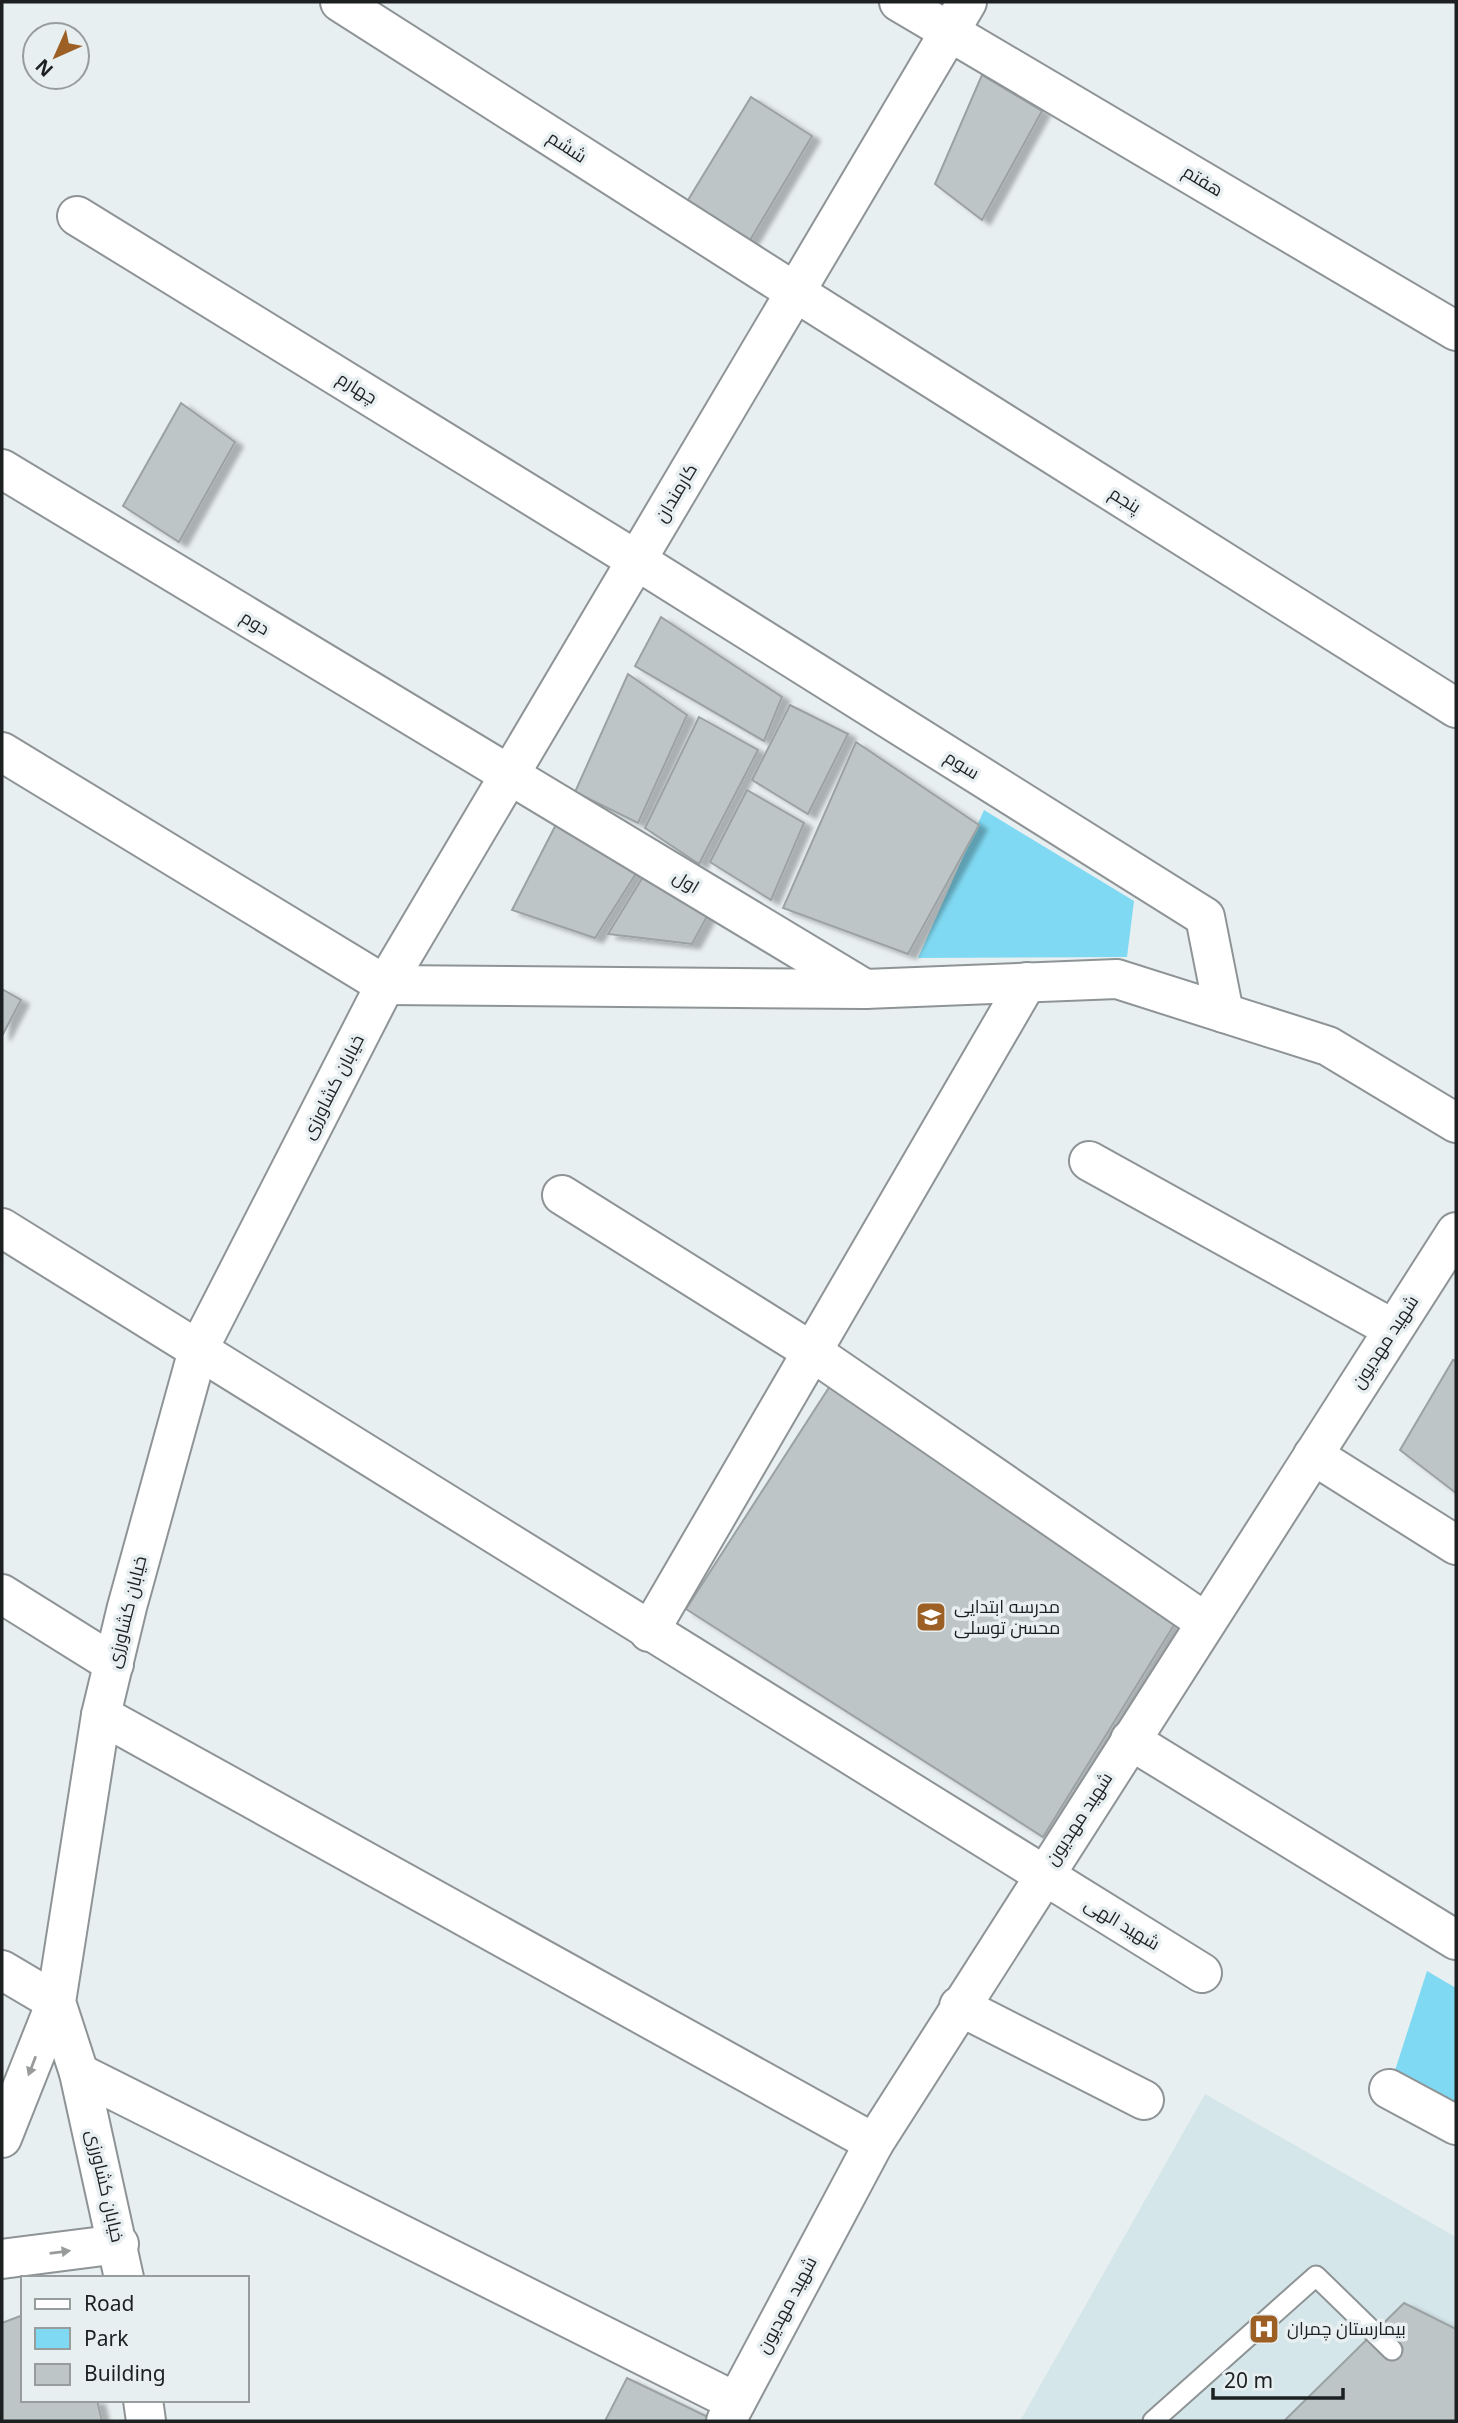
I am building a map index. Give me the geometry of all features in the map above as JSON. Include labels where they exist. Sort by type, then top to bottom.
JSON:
[{"type":"street","name":"ششم","points":[[340,2],[795,292]]},
{"type":"street","name":"هفتم","points":[[899,2],[958,17],[1456,331]]},
{"type":"street","name":"کارمندان","points":[[385,985],[958,17]]},
{"type":"street","name":"چهارم","points":[[77,216],[636,560]]},
{"type":"street","name":"پنجم","points":[[795,292],[1456,708]]},
{"type":"street","name":"دوم","points":[[2,469],[508,776]]},
{"type":"street","name":"سوم","points":[[636,560],[1205,917],[1224,1013]]},
{"type":"street","points":[[2,752],[385,985],[865,989],[1117,979],[1328,1046],[1456,1123]]},
{"type":"street","name":"اول","points":[[508,776],[865,989]]},
{"type":"street","points":[[649,1632],[814,1353],[1027,982]]},
{"type":"street","name":"خیابان کشاورزی","points":[[122,2261],[79,2073],[56,2002],[102,1715],[198,1350],[385,985]]},
{"type":"street","points":[[1089,1161],[1393,1329]]},
{"type":"street","points":[[562,1195],[814,1353],[1205,1622]]},
{"type":"street","name":"شهید الهی","points":[[2,1228],[1202,1973]]},
{"type":"street","name":"شهید مهدیون","points":[[731,2412],[874,2143],[959,2006],[1456,1232]]},
{"type":"street","points":[[1313,1455],[1456,1545]]},
{"type":"street","points":[[2,1594],[114,1664]]},
{"type":"street","points":[[102,1715],[874,2143]]},
{"type":"street","points":[[1130,1740],[1456,1940]]},
{"type":"street","points":[[2,1969],[56,2002],[2,2138]]},
{"type":"street","points":[[959,2006],[1144,2100]]},
{"type":"street","points":[[79,2073],[731,2412]]},
{"type":"street","points":[[1388,2089],[1456,2125]]},
{"type":"street","points":[[2,2259],[122,2261]]},
{"type":"street","points":[[143,2402],[146,2421]]},
{"type":"lane","points":[[1153,2421],[1316,2276],[1392,2350]]},
{"type":"shaded area","name":"بیمارستان چمران","points":[[1205,2094],[1456,2237],[1456,2421],[1020,2421]]},
{"type":"green space","points":[[984,810],[1134,901],[1127,957],[918,958]]},
{"type":"green space","points":[[1427,1971],[1456,1988],[1456,2123],[1389,2089]]},
{"type":"building","points":[[982,75],[1042,111],[982,220],[935,184]]},
{"type":"building","points":[[751,97],[812,136],[749,242],[688,200]]},
{"type":"building","points":[[181,403],[235,442],[179,542],[123,506]]},
{"type":"building","points":[[661,617],[782,697],[764,741],[635,666]]},
{"type":"building","points":[[628,674],[687,715],[638,823],[575,792]]},
{"type":"building","points":[[790,705],[848,734],[808,814],[752,780]]},
{"type":"building","points":[[699,717],[758,750],[699,864],[645,828]]},
{"type":"building","points":[[856,742],[979,825],[908,954],[783,908]]},
{"type":"building","points":[[747,790],[804,823],[771,900],[710,862]]},
{"type":"building","points":[[563,811],[644,861],[595,938],[512,910]]},
{"type":"building","points":[[652,862],[718,896],[692,944],[608,934]]},
{"type":"building","points":[[2,989],[21,1000],[2,1036]]},
{"type":"building","points":[[1453,1360],[1456,1361],[1456,1493],[1400,1450]]},
{"type":"building","name":"مدرسه ابتدایی محسن توسلی","points":[[830,1386],[1174,1625],[1043,1837],[686,1609]]},
{"type":"building","points":[[1404,2303],[1456,2329],[1456,2421],[1284,2421]]},
{"type":"building","points":[[21,2316],[21,2402],[97,2402],[102,2421],[2,2421],[2,2323]]},
{"type":"building","points":[[627,2378],[714,2420],[714,2421],[605,2421]]},
{"type":"place","name":"مدرسه ابتدایی محسن توسلی","points":[[931,1617]]},
{"type":"place","name":"بیمارستان چمران","points":[[1264,2329]]}]
